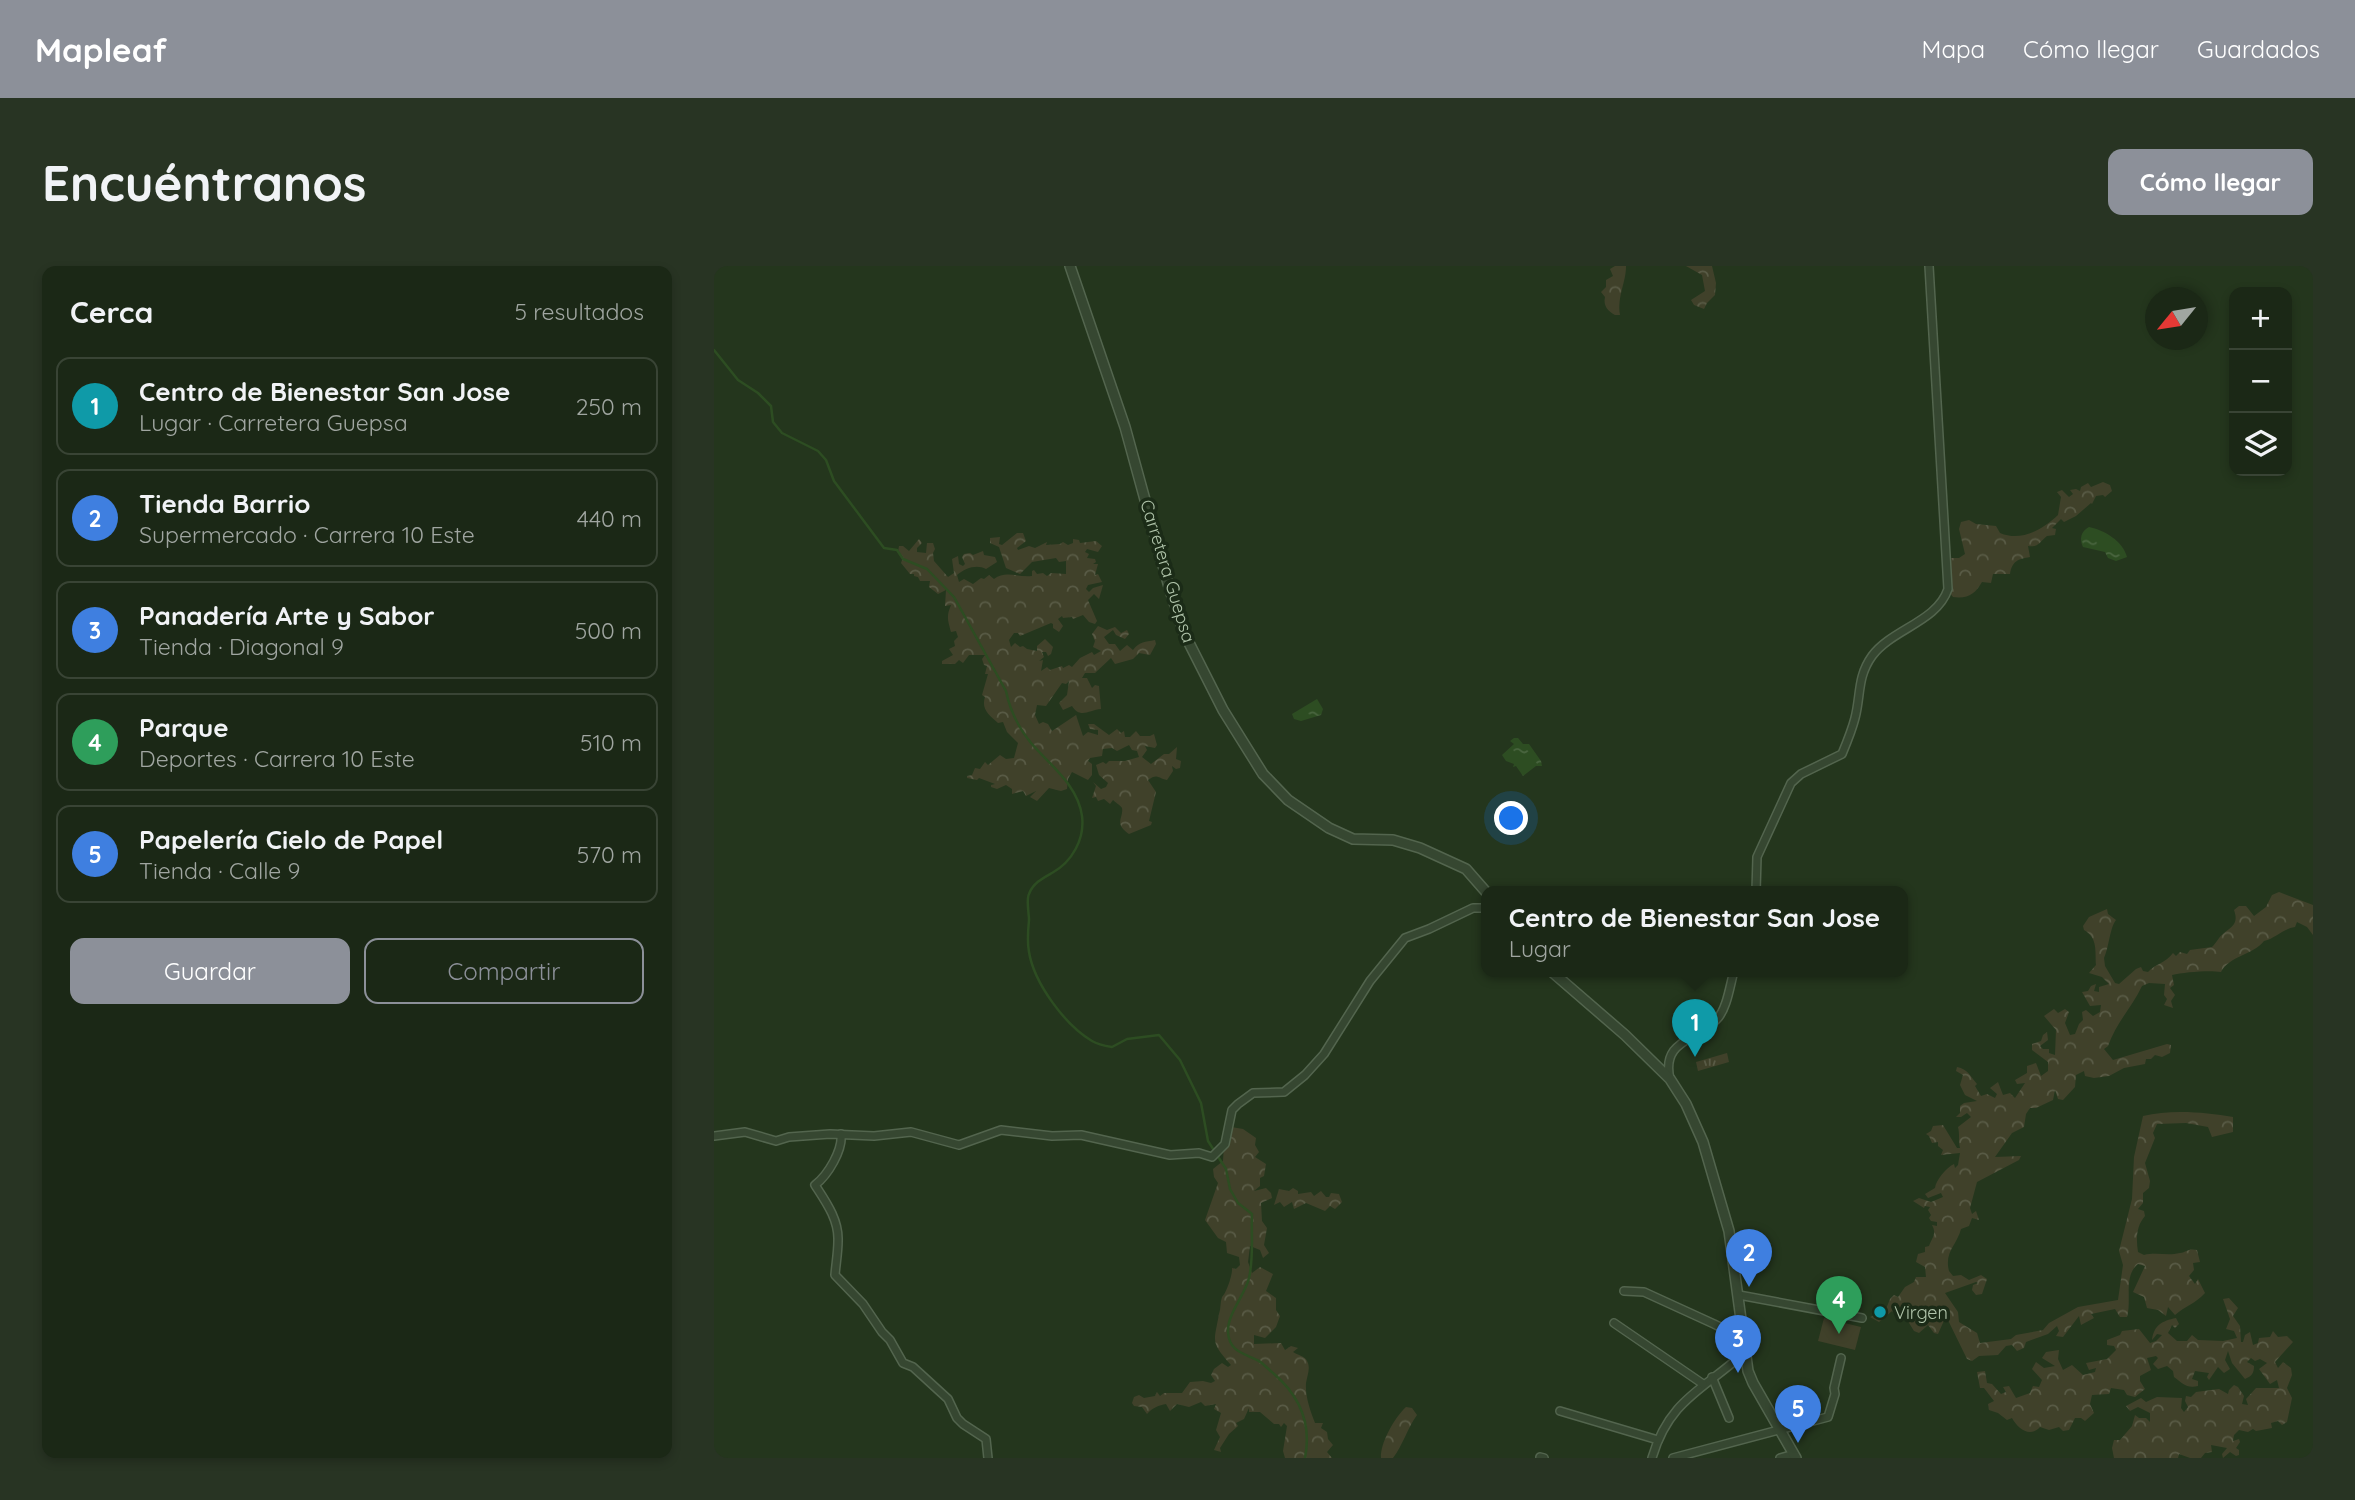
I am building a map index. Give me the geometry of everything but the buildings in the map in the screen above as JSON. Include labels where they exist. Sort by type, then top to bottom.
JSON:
[{"type":"street","name":"Carretera Guepsa","points":[[1070,266],[1125,427],[1169,587],[1185,633],[1223,710],[1263,774],[1288,800],[1329,828],[1353,839],[1393,840],[1420,848],[1466,869],[1481,886]]},
{"type":"street","points":[[1756,886],[1757,857],[1791,783],[1801,774],[1842,754],[1855,717],[1860,678],[1872,655],[1885,642],[1938,607],[1948,589],[1929,266]]},
{"type":"street","points":[[714,1136],[746,1132],[776,1141],[789,1137],[841,1134],[874,1136],[911,1132],[959,1144],[1001,1130],[1052,1136],[1081,1135],[1170,1155],[1216,1155],[1225,1144],[1232,1110],[1253,1093],[1284,1092],[1305,1075],[1324,1054],[1370,981],[1405,937],[1473,908],[1481,908]]},
{"type":"street","points":[[1558,977],[1625,1035],[1670,1079],[1686,1104],[1703,1142],[1728,1231],[1745,1352],[1753,1384],[1795,1456],[1780,1458]]},
{"type":"street","points":[[1670,1079],[1668,1057],[1677,1046],[1718,1018],[1732,977]]},
{"type":"street","points":[[841,1134],[842,1139],[832,1164],[816,1185],[831,1210],[838,1238],[835,1275],[863,1304],[890,1340],[903,1363],[913,1367],[948,1399],[963,1424],[986,1439],[988,1458]]},
{"type":"street","points":[[1624,1292],[1644,1292],[1714,1324],[1728,1331],[1745,1352]]},
{"type":"street","points":[[1739,1295],[1862,1318]]},
{"type":"street","points":[[1614,1322],[1703,1384]]},
{"type":"street","points":[[1652,1458],[1658,1440],[1677,1408],[1745,1352]]},
{"type":"street","points":[[1673,1458],[1828,1417],[1841,1358]]},
{"type":"street","points":[[1712,1377],[1729,1418]]},
{"type":"street","points":[[1560,1411],[1658,1440]]},
{"type":"green space","points":[[1626,266],[1620,315],[1608,310],[1601,292],[1606,287],[1606,280],[1613,276],[1610,269]]},
{"type":"green space","points":[[1686,266],[1712,266],[1716,283],[1715,295],[1704,309],[1694,305],[1691,300],[1705,291],[1702,275]]},
{"type":"green space","points":[[2103,482],[2110,485],[2112,491],[2105,497],[2096,496],[2092,504],[2076,516],[2064,522],[2061,519],[2052,528],[2056,529],[2055,535],[2047,536],[2037,545],[2028,546],[2030,557],[2016,561],[2010,574],[1993,574],[1991,583],[1982,582],[1974,593],[1967,596],[1953,597],[1949,592],[1948,558],[1959,558],[1965,554],[1959,529],[1961,522],[1969,520],[1976,524],[1996,526],[2000,533],[2008,535],[2031,533],[2058,515],[2061,497],[2057,492],[2062,490],[2069,497],[2073,494],[2070,490],[2080,491],[2081,487],[2088,483],[2091,487]]},
{"type":"green space","points":[[1017,533],[1023,533],[1026,541],[1018,550],[1029,546],[1035,548],[1047,542],[1046,545],[1063,542],[1068,545],[1073,543],[1073,539],[1079,540],[1080,543],[1096,541],[1102,546],[1098,552],[1087,549],[1085,552],[1089,554],[1087,558],[1095,559],[1093,564],[1098,564],[1095,575],[1098,574],[1102,582],[1088,585],[1086,589],[1089,592],[1103,585],[1099,599],[1094,594],[1088,600],[1097,621],[1095,624],[1083,615],[1073,619],[1062,616],[1058,619],[1063,626],[1059,632],[1051,623],[1020,636],[1014,633],[1009,640],[1011,647],[1015,643],[1037,651],[1037,646],[1045,639],[1053,647],[1048,656],[1046,652],[1042,652],[1044,657],[1039,661],[1043,660],[1041,671],[1047,667],[1050,670],[1069,665],[1072,667],[1080,658],[1101,651],[1093,647],[1095,641],[1092,634],[1098,626],[1107,630],[1115,627],[1121,633],[1127,630],[1129,634],[1125,639],[1116,635],[1113,630],[1104,637],[1120,651],[1127,645],[1133,650],[1140,643],[1155,640],[1156,644],[1150,655],[1139,653],[1133,659],[1115,664],[1111,658],[1095,673],[1085,673],[1082,678],[1087,678],[1092,688],[1099,686],[1101,709],[1082,713],[1072,706],[1063,710],[1059,703],[1067,695],[1069,681],[1062,683],[1046,706],[1037,705],[1035,715],[1039,724],[1048,724],[1052,731],[1076,715],[1083,736],[1088,732],[1098,735],[1098,730],[1090,729],[1088,724],[1094,724],[1109,735],[1117,729],[1121,733],[1124,731],[1125,737],[1130,737],[1136,731],[1140,736],[1154,734],[1157,745],[1155,748],[1145,746],[1147,750],[1142,757],[1151,764],[1177,747],[1176,759],[1181,761],[1180,768],[1172,766],[1173,771],[1167,780],[1156,776],[1148,780],[1156,792],[1149,821],[1152,822],[1151,825],[1129,834],[1120,824],[1120,806],[1113,800],[1110,804],[1104,799],[1098,801],[1096,797],[1092,798],[1096,786],[1093,782],[1101,789],[1108,783],[1099,775],[1096,765],[1139,757],[1137,751],[1132,750],[1129,745],[1117,751],[1112,748],[1103,749],[1102,756],[1090,758],[1088,761],[1092,764],[1092,775],[1088,780],[1072,772],[1067,789],[1061,791],[1049,788],[1037,801],[1030,797],[1036,791],[1026,796],[1023,791],[1012,794],[1012,789],[1006,785],[997,789],[991,787],[995,784],[979,778],[967,778],[975,768],[980,769],[985,762],[988,765],[1000,755],[1006,759],[1014,758],[1018,743],[1007,732],[1003,722],[998,723],[985,708],[985,697],[982,695],[988,674],[985,674],[987,666],[982,659],[985,655],[969,655],[963,663],[959,660],[955,664],[942,664],[942,661],[953,655],[949,649],[955,646],[954,641],[958,637],[956,631],[951,632],[948,616],[951,605],[945,606],[946,590],[938,594],[929,587],[930,581],[920,581],[914,574],[910,574],[901,563],[903,557],[898,552],[899,546],[909,551],[919,539],[922,543],[917,552],[926,553],[927,543],[933,543],[934,561],[948,577],[954,573],[952,559],[958,556],[959,564],[963,566],[964,554],[973,555],[983,551],[984,555],[995,557],[997,562],[986,569],[975,567],[957,575],[959,582],[964,579],[973,584],[989,575],[994,579],[1008,575],[1032,576],[1034,570],[1037,574],[1043,573],[1047,576],[1051,573],[1066,574],[1066,561],[1059,562],[1056,558],[1032,562],[1020,574],[1006,568],[999,547],[990,543],[990,538],[1000,537],[999,544],[1002,545]]},
{"type":"green space","points":[[2279,892],[2313,905],[2313,935],[2307,927],[2297,922],[2295,927],[2264,941],[2254,950],[2230,962],[2221,972],[2172,975],[2174,985],[2170,988],[2175,995],[2171,1001],[2173,1008],[2164,1005],[2167,999],[2164,995],[2165,984],[2149,983],[2142,986],[2104,1049],[2113,1060],[2167,1044],[2171,1045],[2170,1053],[2162,1057],[2155,1055],[2146,1059],[2145,1064],[2124,1068],[2109,1076],[2094,1078],[2085,1076],[2084,1071],[2076,1075],[2075,1087],[2063,1100],[2058,1099],[2055,1090],[2053,1100],[2030,1108],[2024,1127],[2012,1133],[1995,1157],[2021,1156],[2019,1160],[1977,1182],[1970,1208],[1972,1214],[1976,1211],[1979,1220],[1972,1218],[1969,1226],[1961,1229],[1948,1259],[1949,1271],[1953,1276],[1961,1275],[1969,1280],[1981,1275],[1987,1279],[1982,1294],[1976,1295],[1972,1290],[1973,1285],[1978,1283],[1976,1282],[1945,1293],[1958,1312],[1959,1322],[1977,1333],[1980,1343],[2011,1339],[2016,1335],[2043,1330],[2049,1323],[2078,1307],[2118,1300],[2123,1265],[2119,1251],[2132,1199],[2134,1157],[2143,1116],[2176,1112],[2233,1117],[2233,1132],[2212,1137],[2208,1127],[2186,1123],[2157,1124],[2153,1133],[2155,1138],[2145,1163],[2149,1188],[2143,1193],[2143,1203],[2138,1209],[2144,1211],[2145,1216],[2137,1233],[2138,1252],[2144,1255],[2197,1250],[2200,1262],[2193,1263],[2194,1270],[2189,1276],[2195,1284],[2198,1279],[2205,1293],[2175,1315],[2168,1307],[2166,1316],[2158,1310],[2147,1308],[2144,1297],[2133,1292],[2145,1266],[2138,1264],[2133,1269],[2129,1282],[2127,1317],[2120,1317],[2115,1309],[2091,1314],[2094,1318],[2081,1325],[2079,1316],[2063,1337],[2056,1336],[2059,1331],[2057,1326],[2048,1334],[2026,1342],[2024,1348],[2017,1351],[2012,1345],[2006,1346],[1998,1355],[1979,1356],[1972,1361],[1967,1359],[1946,1316],[1938,1334],[1928,1325],[1919,1333],[1914,1331],[1906,1318],[1896,1316],[1892,1311],[1879,1322],[1870,1317],[1881,1309],[1886,1309],[1890,1299],[1894,1295],[1898,1297],[1916,1277],[1926,1277],[1925,1267],[1916,1262],[1918,1254],[1925,1252],[1925,1247],[1929,1246],[1934,1233],[1932,1225],[1937,1226],[1937,1222],[1929,1218],[1930,1207],[1924,1208],[1913,1201],[1919,1198],[1931,1202],[1943,1197],[1941,1193],[1928,1198],[1925,1194],[1935,1188],[1948,1168],[1954,1164],[1955,1168],[1958,1165],[1960,1153],[1941,1155],[1943,1150],[1938,1146],[1938,1142],[1932,1143],[1926,1134],[1933,1126],[1943,1125],[1957,1148],[1960,1148],[1958,1127],[1971,1117],[1967,1113],[1956,1117],[1960,1113],[1960,1106],[1977,1101],[1965,1095],[1960,1085],[1963,1075],[1956,1071],[1957,1067],[1964,1069],[1977,1084],[1975,1086],[1981,1096],[1987,1094],[1995,1098],[1997,1094],[1990,1088],[1998,1082],[2003,1095],[2010,1093],[2015,1098],[2025,1083],[2017,1084],[2015,1080],[2027,1073],[2027,1066],[2036,1063],[2041,1076],[2048,1071],[2048,1062],[2032,1050],[2032,1044],[2041,1041],[2047,1032],[2048,1040],[2040,1046],[2055,1055],[2056,1030],[2044,1016],[2054,1009],[2058,1013],[2065,1009],[2069,1012],[2065,1023],[2070,1035],[2075,1034],[2083,1020],[2082,1012],[2086,1010],[2093,1016],[2100,1012],[2101,1005],[2090,1006],[2082,992],[2088,991],[2096,984],[2094,991],[2099,992],[2099,987],[2109,984],[2102,977],[2089,973],[2096,965],[2094,941],[2083,926],[2089,917],[2107,909],[2108,914],[2116,920],[2104,958],[2105,966],[2115,983],[2119,984],[2136,969],[2141,967],[2148,972],[2173,953],[2176,956],[2180,952],[2187,954],[2190,950],[2212,947],[2234,924],[2234,910],[2239,906],[2246,906],[2254,916],[2266,907],[2272,895]]},
{"type":"green space","points":[[1727,1053],[1729,1062],[1698,1071],[1696,1062]]},
{"type":"green space","points":[[1231,1127],[1243,1129],[1256,1138],[1255,1145],[1259,1152],[1255,1157],[1266,1164],[1264,1176],[1260,1178],[1260,1186],[1254,1191],[1266,1188],[1272,1198],[1261,1203],[1262,1221],[1267,1228],[1264,1245],[1269,1253],[1263,1258],[1260,1250],[1250,1246],[1248,1262],[1252,1273],[1260,1267],[1273,1274],[1266,1291],[1276,1298],[1276,1310],[1280,1316],[1276,1327],[1265,1338],[1254,1335],[1254,1344],[1281,1343],[1285,1350],[1291,1346],[1298,1348],[1293,1352],[1306,1359],[1309,1366],[1306,1383],[1308,1403],[1315,1423],[1323,1423],[1321,1428],[1327,1432],[1333,1445],[1327,1452],[1332,1458],[1285,1458],[1283,1451],[1287,1426],[1284,1423],[1281,1427],[1274,1424],[1260,1412],[1249,1412],[1249,1408],[1244,1419],[1236,1423],[1238,1426],[1220,1448],[1221,1452],[1214,1450],[1220,1437],[1216,1430],[1221,1413],[1214,1409],[1216,1404],[1205,1406],[1201,1402],[1189,1407],[1177,1404],[1170,1411],[1166,1404],[1147,1414],[1142,1407],[1132,1403],[1134,1397],[1139,1395],[1144,1398],[1155,1396],[1157,1392],[1160,1396],[1164,1393],[1182,1393],[1190,1382],[1211,1383],[1215,1381],[1211,1375],[1214,1369],[1222,1363],[1228,1367],[1231,1365],[1217,1346],[1215,1337],[1222,1297],[1229,1284],[1232,1268],[1236,1269],[1240,1265],[1239,1257],[1227,1253],[1226,1242],[1218,1238],[1205,1220],[1218,1183],[1213,1169],[1223,1161],[1224,1145],[1230,1141]]},
{"type":"green space","points":[[1293,1188],[1298,1194],[1311,1192],[1314,1196],[1321,1191],[1329,1197],[1331,1193],[1339,1194],[1342,1202],[1335,1209],[1330,1206],[1325,1211],[1306,1203],[1294,1209],[1292,1202],[1284,1207],[1280,1202],[1274,1205],[1279,1189],[1289,1191]]},
{"type":"green space","points":[[2229,1298],[2238,1308],[2233,1316],[2240,1326],[2241,1342],[2250,1332],[2253,1345],[2258,1343],[2259,1338],[2270,1337],[2273,1331],[2278,1337],[2287,1336],[2293,1342],[2275,1362],[2278,1368],[2283,1362],[2291,1368],[2292,1375],[2287,1388],[2292,1398],[2287,1422],[2282,1425],[2278,1421],[2271,1423],[2272,1428],[2256,1431],[2239,1430],[2233,1441],[2239,1439],[2236,1448],[2239,1455],[2230,1452],[2223,1458],[2222,1454],[2227,1448],[2211,1445],[2212,1452],[2205,1453],[2201,1458],[2179,1454],[2178,1458],[2114,1458],[2112,1448],[2114,1440],[2120,1440],[2132,1426],[2135,1415],[2150,1422],[2150,1413],[2138,1407],[2130,1411],[2126,1406],[2141,1398],[2146,1402],[2157,1397],[2182,1398],[2181,1408],[2184,1412],[2188,1407],[2186,1396],[2191,1397],[2196,1392],[2219,1389],[2228,1394],[2234,1385],[2244,1396],[2242,1404],[2248,1405],[2246,1399],[2256,1388],[2279,1388],[2277,1380],[2270,1384],[2259,1369],[2267,1363],[2251,1358],[2247,1362],[2254,1366],[2254,1371],[2245,1379],[2232,1363],[2228,1351],[2225,1360],[2230,1369],[2224,1373],[2218,1367],[2209,1380],[2209,1373],[2195,1371],[2192,1379],[2198,1381],[2198,1386],[2194,1387],[2174,1377],[2173,1371],[2167,1366],[2158,1369],[2153,1364],[2158,1358],[2156,1356],[2147,1358],[2151,1370],[2140,1376],[2145,1389],[2135,1397],[2127,1395],[2124,1390],[2111,1388],[2109,1394],[2092,1395],[2090,1404],[2094,1413],[2085,1421],[2075,1418],[2069,1430],[2040,1427],[2028,1432],[2021,1429],[2012,1418],[2007,1420],[1989,1410],[1988,1404],[1994,1401],[1984,1388],[1980,1388],[1977,1372],[1985,1371],[1987,1383],[1992,1384],[2001,1394],[2006,1392],[2003,1387],[2009,1386],[2016,1398],[2030,1393],[2033,1386],[2039,1387],[2042,1380],[2032,1369],[2036,1362],[2044,1368],[2055,1366],[2042,1358],[2046,1352],[2059,1350],[2058,1359],[2063,1370],[2072,1365],[2083,1375],[2095,1372],[2096,1368],[2089,1370],[2086,1363],[2107,1359],[2116,1350],[2114,1346],[2107,1345],[2107,1340],[2120,1335],[2122,1331],[2139,1329],[2150,1343],[2162,1335],[2157,1334],[2152,1340],[2160,1324],[2176,1318],[2179,1324],[2175,1328],[2172,1325],[2168,1333],[2177,1341],[2187,1341],[2192,1335],[2198,1340],[2223,1341],[2237,1338],[2234,1331],[2226,1329],[2230,1319],[2223,1299]]},
{"type":"green space","points":[[1824,1318],[1861,1327],[1855,1350],[1818,1341]]},
{"type":"green space","points":[[1406,1407],[1412,1408],[1417,1415],[1393,1458],[1381,1458],[1389,1431]]},
{"type":"water","points":[[2089,527],[2112,537],[2127,557],[2116,561],[2108,558],[2105,552],[2083,547],[2082,535]]},
{"type":"water","points":[[1317,699],[1323,709],[1321,715],[1301,721],[1294,719],[1292,714]]},
{"type":"water","points":[[1518,738],[1523,744],[1529,744],[1542,766],[1536,766],[1523,776],[1516,766],[1513,767],[1514,764],[1506,761],[1502,755],[1514,744],[1510,741]]},
{"type":"waterway","points":[[714,350],[738,380],[758,393],[771,406],[773,422],[782,433],[818,451],[826,460],[834,481],[884,548],[897,550],[903,559],[927,569],[954,597],[1006,691],[1012,712],[1022,731],[1075,794],[1082,816],[1076,849],[1066,863],[1036,884],[1028,897],[1028,944],[1032,964],[1052,1002],[1071,1025],[1092,1041],[1112,1047],[1127,1039],[1159,1035],[1180,1060],[1201,1103],[1208,1141],[1226,1169],[1230,1189],[1238,1203],[1252,1214],[1251,1270],[1230,1318],[1229,1338],[1234,1347],[1259,1361],[1273,1373],[1296,1400],[1307,1433],[1305,1458]]},
{"type":"place","name":"Centro de Bienestar San Jose","points":[[1695,1057]]},
{"type":"place","name":"Tienda Barrio","points":[[1749,1287]]},
{"type":"place","name":"Virgen","points":[[1880,1312]]},
{"type":"place","name":"Parque","points":[[1839,1334]]},
{"type":"place","name":"Panadería Arte y Sabor","points":[[1738,1373]]},
{"type":"place","name":"Papelería Cielo de Papel","points":[[1798,1443]]}]
